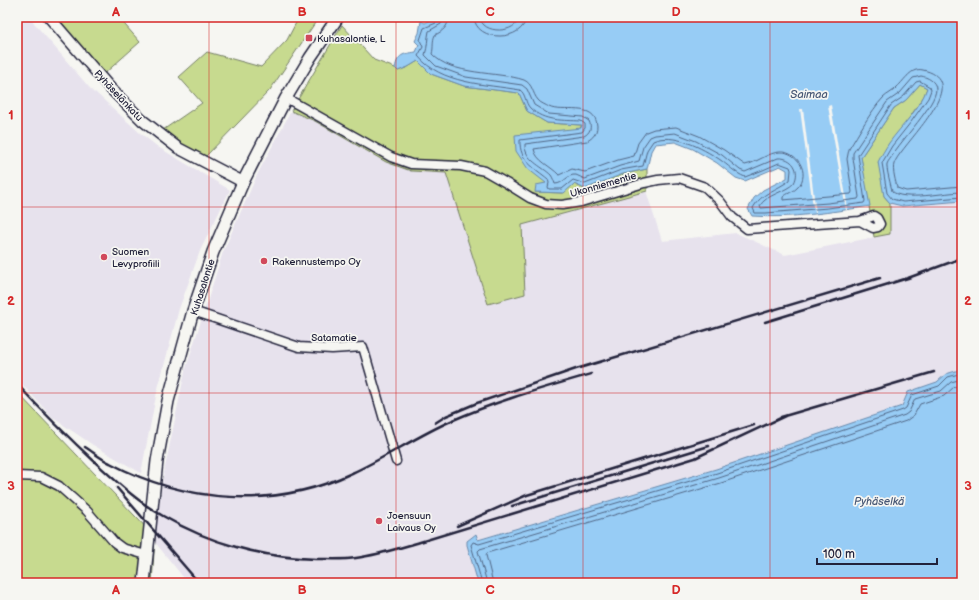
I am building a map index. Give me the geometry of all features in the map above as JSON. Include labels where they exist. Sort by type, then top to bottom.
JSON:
[{"type":"main road","name":"Kuhasalontie","points":[[144,583],[160,442],[168,401],[193,312],[213,252],[243,182],[286,98],[310,58],[338,17]]},
{"type":"street","name":"Pyhäselänkatu","points":[[49,17],[126,105],[142,120],[178,148],[243,182]]},
{"type":"street","name":"Ukonniementie","points":[[286,98],[391,157],[411,164],[461,166],[485,171],[506,182],[530,198],[546,204],[562,206],[644,183],[680,178],[705,187],[720,201],[732,217],[747,229],[860,221]]},
{"type":"street","name":"Satamatie","points":[[193,312],[299,347],[332,350],[362,347],[396,461]]},
{"type":"street","points":[[17,476],[41,477],[59,486],[88,511],[114,542],[122,548],[146,555]]},
{"type":"shaded area","points":[[17,17],[31,17],[34,23],[94,93],[95,92],[140,133],[158,147],[230,190],[200,251],[179,309],[156,396],[141,473],[93,445],[53,418],[17,379]]},
{"type":"shaded area","points":[[291,111],[315,121],[411,171],[447,173],[488,304],[525,294],[522,225],[646,191],[662,241],[736,233],[785,255],[890,234],[890,203],[902,206],[962,201],[962,369],[946,374],[938,382],[908,392],[902,406],[716,469],[477,540],[476,535],[467,545],[478,583],[188,583],[154,541],[163,477],[185,371],[223,252],[258,173]]},
{"type":"green space","points":[[55,17],[118,17],[140,42],[104,74]]},
{"type":"green space","points":[[299,17],[319,17],[270,90],[205,157],[181,145],[163,130],[202,103],[179,77],[207,52],[261,67],[287,40]]},
{"type":"green space","points":[[342,25],[374,60],[395,68],[398,71],[418,61],[431,74],[464,86],[519,93],[527,111],[547,123],[582,125],[547,183],[535,192],[563,193],[574,184],[585,189],[623,174],[647,169],[647,191],[522,225],[525,294],[488,304],[446,173],[411,171],[386,162],[315,121],[291,111]]},
{"type":"green space","points":[[920,84],[927,88],[924,96],[908,120],[884,196],[890,203],[890,234],[874,237],[861,157],[894,108],[906,100]]},
{"type":"green space","points":[[17,392],[155,537],[152,583],[17,583]]},
{"type":"water","name":"Saimaa","points":[[434,17],[484,17],[494,20],[512,19],[512,17],[962,17],[962,201],[902,206],[890,203],[884,196],[878,162],[889,143],[924,96],[927,88],[920,84],[906,100],[894,108],[861,157],[870,206],[796,216],[752,216],[748,209],[754,198],[763,190],[787,178],[787,170],[780,166],[745,181],[736,178],[717,163],[693,149],[675,142],[655,144],[651,151],[647,169],[623,174],[585,189],[574,184],[564,193],[535,192],[536,185],[546,183],[528,169],[516,151],[515,135],[581,128],[582,125],[547,123],[527,111],[519,93],[464,86],[431,74],[418,61],[398,71],[395,68],[400,57],[404,54],[416,52],[419,45],[415,41],[419,33],[421,21],[425,23]]},
{"type":"water","name":"Pyhäselkä","points":[[962,369],[962,583],[478,583],[467,545],[467,541],[476,534],[478,540],[716,469],[902,406],[908,392],[937,382],[946,374]]},
{"type":"pier","points":[[831,105],[847,203],[847,210],[828,106]]},
{"type":"pier","points":[[800,109],[803,109],[816,213],[813,207]]},
{"type":"railway","points":[[765,322],[908,278],[962,258]]},
{"type":"railway","points":[[435,423],[446,416],[477,403],[576,369],[880,278]]},
{"type":"railway","points":[[781,417],[934,372]]},
{"type":"railway","points":[[85,447],[107,461],[139,476],[168,487],[230,497],[261,497],[292,493],[322,485],[352,473],[377,461],[438,427],[485,407],[591,374]]},
{"type":"railway","points":[[17,384],[86,454],[136,498],[163,516],[199,534],[237,547],[276,556],[316,559],[346,559],[364,557],[420,542],[695,458],[785,416]]},
{"type":"railway","points":[[457,526],[527,495],[754,425]]},
{"type":"railway","points":[[512,506],[709,446]]},
{"type":"railway","points":[[117,488],[199,583]]},
{"type":"place","name":"Kuhasalontie, L","points":[[309,38]]},
{"type":"place","name":"Suomen Levyprofiili","points":[[104,257]]},
{"type":"place","name":"Rakennustempo Oy","points":[[264,261]]},
{"type":"place","name":"Joensuun Laivaus Oy","points":[[379,521]]}]
